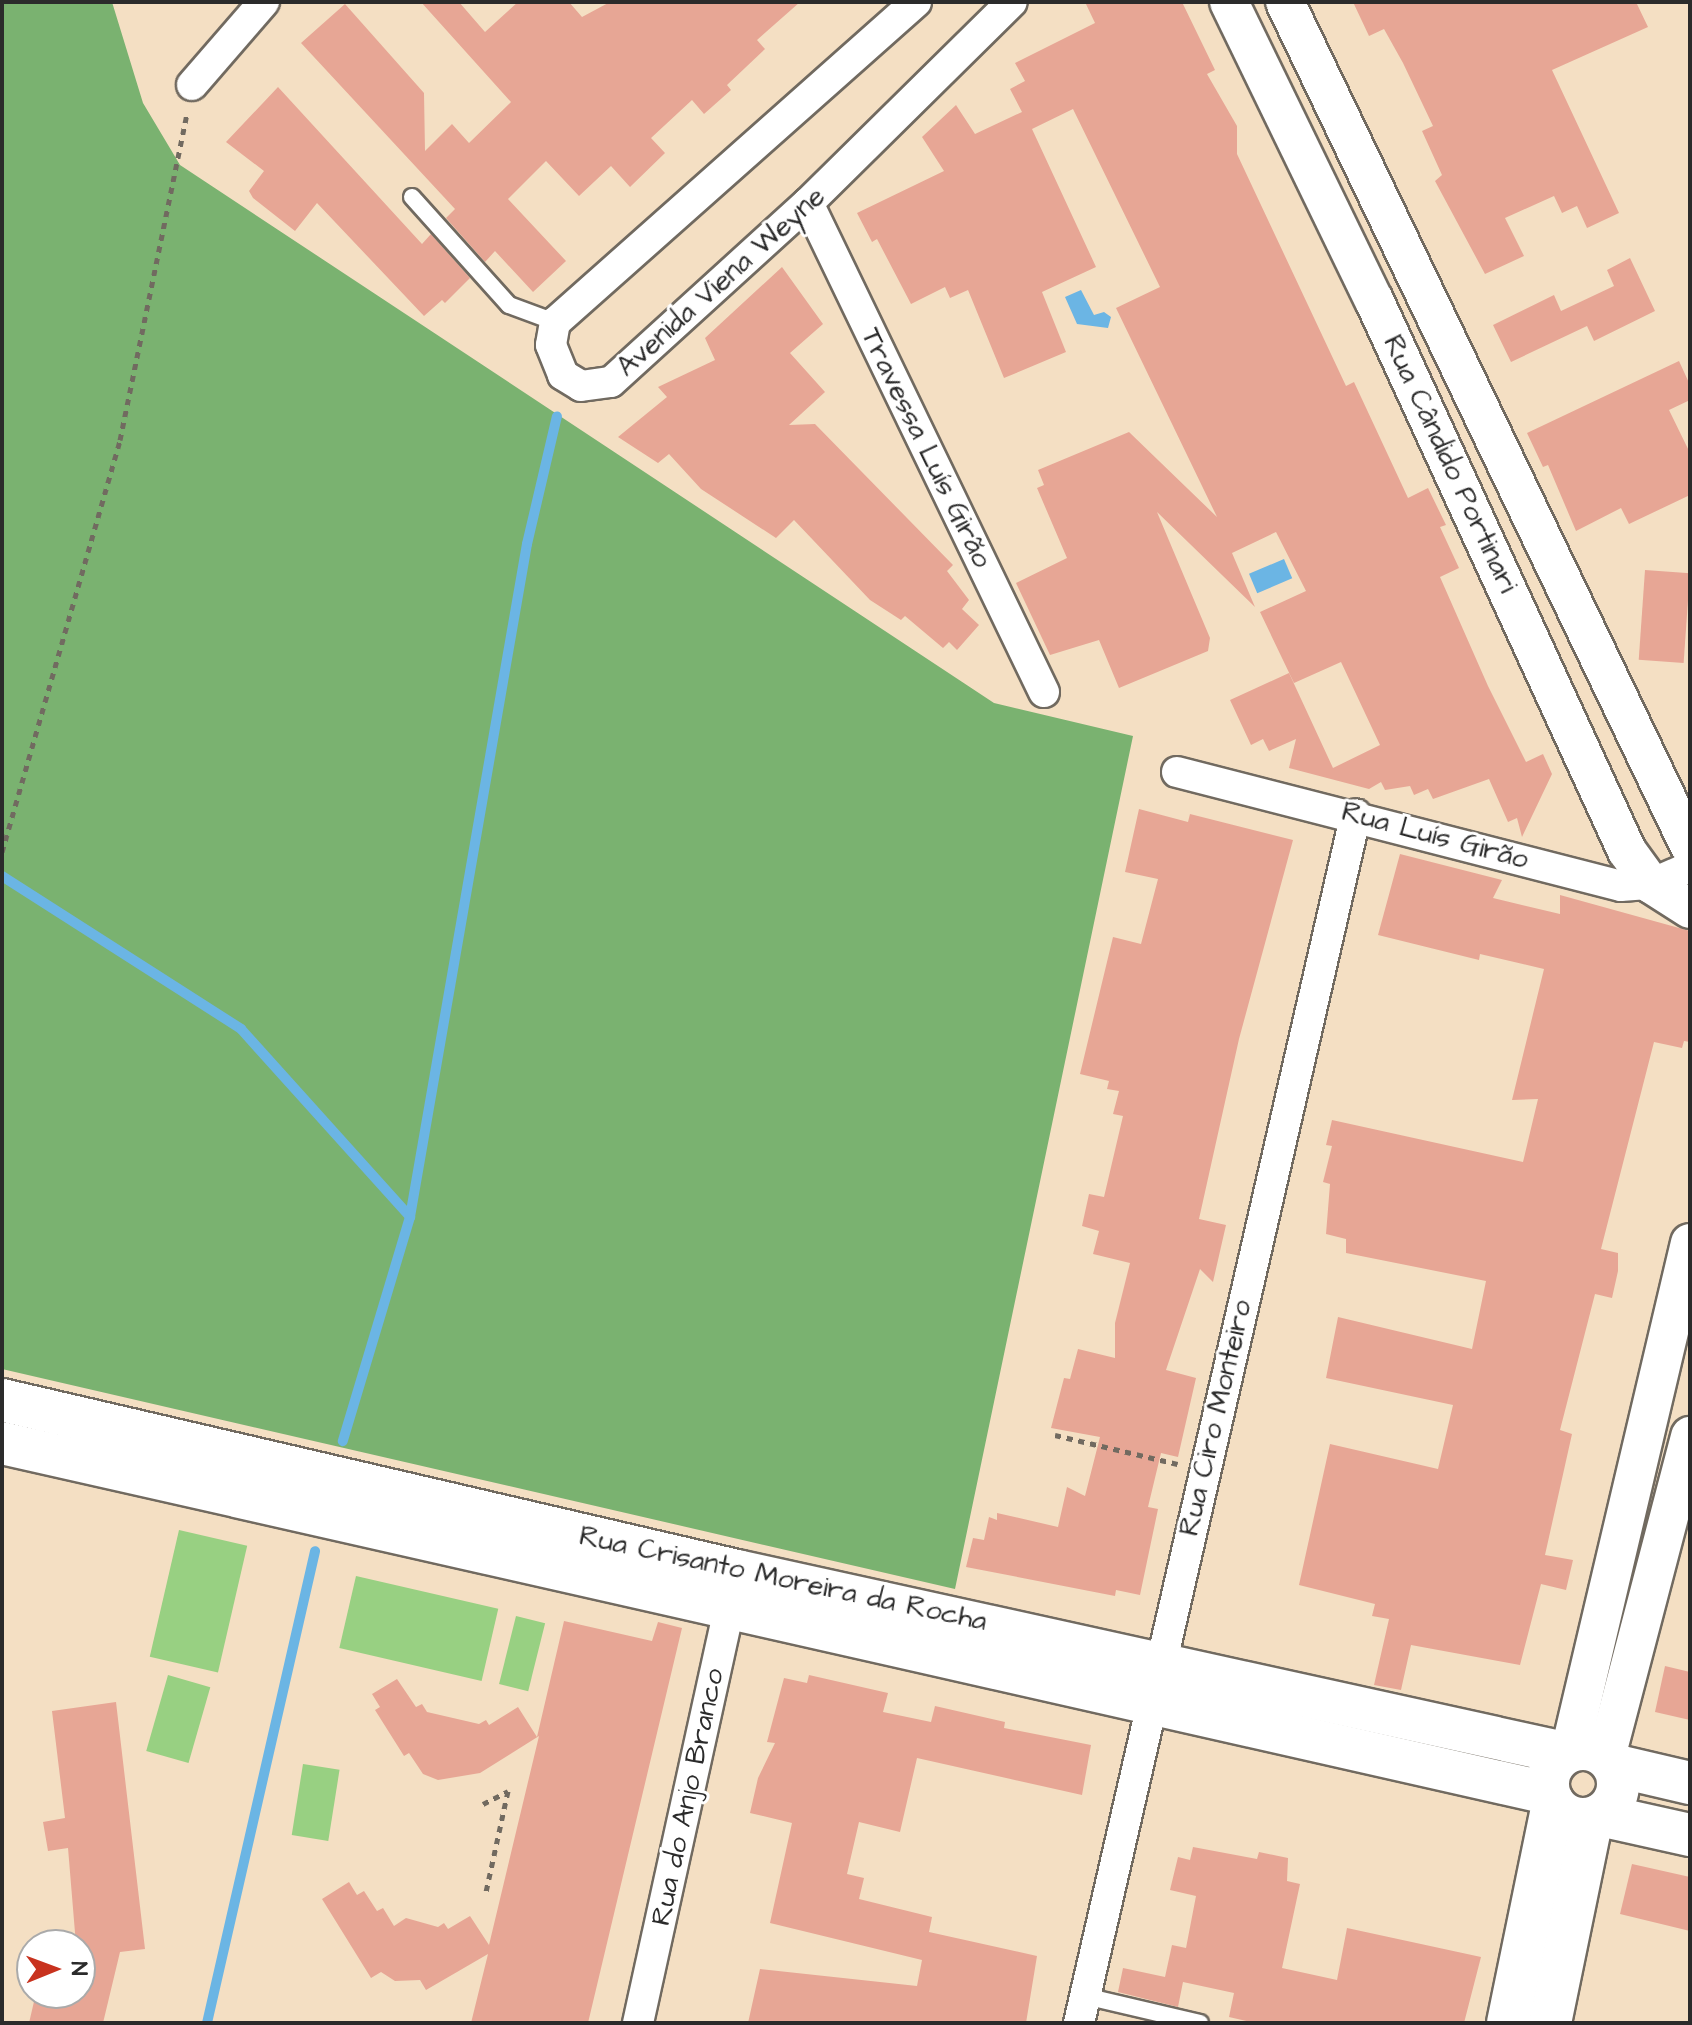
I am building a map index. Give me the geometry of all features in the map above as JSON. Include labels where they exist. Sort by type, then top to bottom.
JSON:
[{"type":"main road","name":"Rua Crisanto Moreira da Rocha","points":[[2,1400],[733,1590],[1150,1706],[1551,1798]]},
{"type":"main road","name":"Rua Crisanto Moreira da Rocha","points":[[2,1443],[733,1590],[1160,1661],[1588,1756],[1690,1783]]},
{"type":"main road","points":[[1508,2023],[1551,1798],[1551,1768],[1588,1756],[1617,1792],[1596,1816],[1550,2023]]},
{"type":"main road","points":[[1551,1798],[1570,1817],[1596,1816],[1690,1835]]},
{"type":"street","points":[[192,85],[264,2]]},
{"type":"street","points":[[555,322],[916,2]]},
{"type":"street","name":"Avenida Viena Weyne","points":[[555,322],[551,345],[563,375],[581,386],[611,382],[808,203],[1012,2]]},
{"type":"street","name":"Rua Cândido Portinari","points":[[1229,2],[1374,300],[1627,851],[1651,884],[1690,909]]},
{"type":"street","name":"Rua Cândido Portinari","points":[[1285,2],[1690,847]]},
{"type":"street","name":"Travessa Luís Girão","points":[[808,203],[1044,692]]},
{"type":"street","points":[[1374,300],[1417,280]]},
{"type":"street","name":"Rua Luís Girão","points":[[1177,772],[1356,814],[1621,886],[1651,884],[1690,867]]},
{"type":"street","name":"Rua Ciro Monteiro","points":[[1082,2010],[1356,814]]},
{"type":"street","points":[[1588,1756],[1634,1464],[1690,1243]]},
{"type":"street","points":[[1588,1756],[1690,1436]]},
{"type":"street","name":"Rua do Anjo Branco","points":[[638,2023],[733,1590]]},
{"type":"lane","points":[[412,197],[509,305],[555,322]]},
{"type":"lane","points":[[1082,2010],[1200,2023]]},
{"type":"path","points":[[2,852],[120,440],[192,85]]},
{"type":"path","points":[[1055,1435],[1204,1470]]},
{"type":"path","points":[[483,1804],[508,1791],[486,1892]]},
{"type":"green space","points":[[2,2],[112,2],[143,103],[180,165],[994,703],[1133,736],[955,1589],[2,1369]]},
{"type":"green space","points":[[179,1530],[247,1546],[218,1672],[150,1657]]},
{"type":"green space","points":[[356,1576],[498,1609],[482,1681],[339,1648]]},
{"type":"green space","points":[[516,1616],[545,1623],[528,1691],[499,1684]]},
{"type":"green space","points":[[168,1675],[210,1687],[189,1763],[146,1751]]},
{"type":"green space","points":[[303,1764],[340,1770],[328,1841],[292,1835]]},
{"type":"water","points":[[1081,290],[1094,315],[1104,312],[1111,317],[1108,328],[1077,324],[1065,297]]},
{"type":"water","points":[[1284,559],[1292,578],[1257,593],[1249,574]]},
{"type":"building","points":[[421,2],[459,2],[485,32],[518,2],[569,2],[582,17],[610,2],[800,2],[757,40],[765,49],[727,85],[731,90],[704,114],[692,100],[651,138],[665,153],[630,187],[611,166],[579,196],[546,161],[508,199],[566,261],[533,292],[495,251],[485,262],[446,218],[455,209],[301,43],[345,4],[424,93],[425,151],[452,124],[469,143],[511,102]]},
{"type":"building","points":[[1085,2],[1182,2],[1215,70],[1207,74],[1237,126],[1237,154],[1346,386],[1354,382],[1408,498],[1428,488],[1446,525],[1440,527],[1459,568],[1440,577],[1488,686],[1526,762],[1543,754],[1552,774],[1522,837],[1517,818],[1508,822],[1489,779],[1433,799],[1428,789],[1414,795],[1410,786],[1385,790],[1381,782],[1369,789],[1289,768],[1296,739],[1269,751],[1263,739],[1251,745],[1230,700],[1289,673],[1333,768],[1380,745],[1341,662],[1294,683],[1260,612],[1306,591],[1276,532],[1232,553],[1255,607],[1157,512],[1210,638],[1208,651],[1119,688],[1099,640],[1050,655],[1016,583],[1067,558],[1037,488],[1044,485],[1038,470],[1129,432],[1217,517],[1116,308],[1160,287],[1073,109],[1032,129],[1096,267],[1042,292],[1066,352],[1004,378],[968,290],[950,298],[945,287],[911,304],[877,239],[872,242],[857,213],[944,171],[922,137],[956,105],[975,134],[1022,112],[1010,89],[1025,81],[1015,63],[1095,23]]},
{"type":"building","points":[[1353,2],[1636,2],[1648,27],[1552,70],[1619,213],[1587,228],[1577,206],[1562,213],[1554,196],[1505,218],[1524,256],[1485,274],[1435,181],[1442,175],[1422,131],[1433,126],[1403,63],[1384,29],[1369,36]]},
{"type":"building","points":[[278,87],[422,244],[431,234],[470,278],[445,303],[442,300],[424,316],[317,203],[295,231],[253,198],[249,191],[264,171],[226,142]]},
{"type":"building","points":[[1630,258],[1655,311],[1594,341],[1587,326],[1511,362],[1493,325],[1554,295],[1561,311],[1614,286],[1607,270]]},
{"type":"building","points":[[782,267],[823,324],[790,353],[825,392],[789,425],[815,424],[953,565],[947,571],[969,600],[962,609],[979,625],[957,650],[949,642],[943,648],[905,616],[901,620],[870,600],[794,520],[776,538],[701,489],[669,454],[658,463],[618,437],[667,397],[658,387],[715,360],[705,338]]},
{"type":"building","points":[[1679,361],[1690,385],[1690,400],[1669,410],[1690,453],[1690,495],[1629,524],[1621,508],[1576,531],[1548,465],[1543,467],[1527,433]]},
{"type":"building","points":[[1645,570],[1690,573],[1684,663],[1639,660]]},
{"type":"building","points":[[1139,809],[1188,822],[1190,814],[1293,840],[1239,1039],[1199,1219],[1226,1225],[1213,1282],[1200,1269],[1166,1370],[1196,1378],[1178,1457],[1161,1453],[1148,1507],[1158,1509],[1140,1595],[1116,1590],[1115,1596],[966,1567],[973,1538],[984,1540],[989,1517],[997,1520],[997,1513],[1058,1527],[1067,1487],[1085,1496],[1100,1437],[1051,1428],[1064,1378],[1070,1379],[1078,1349],[1115,1358],[1115,1323],[1130,1263],[1093,1254],[1099,1231],[1082,1226],[1089,1194],[1104,1197],[1123,1116],[1113,1114],[1119,1091],[1107,1089],[1109,1081],[1080,1074],[1113,937],[1141,944],[1158,879],[1125,872]]},
{"type":"building","points":[[1400,854],[1502,880],[1493,898],[1560,914],[1560,895],[1690,931],[1690,1042],[1684,1041],[1682,1048],[1654,1042],[1601,1249],[1618,1253],[1612,1298],[1595,1294],[1560,1430],[1572,1434],[1545,1555],[1573,1560],[1566,1590],[1541,1584],[1520,1665],[1411,1645],[1401,1690],[1374,1685],[1389,1619],[1372,1616],[1375,1604],[1299,1585],[1330,1444],[1438,1469],[1453,1405],[1326,1378],[1338,1317],[1472,1349],[1486,1281],[1346,1253],[1346,1239],[1326,1234],[1330,1184],[1323,1182],[1332,1146],[1326,1145],[1332,1120],[1523,1162],[1538,1099],[1512,1100],[1544,969],[1480,954],[1479,960],[1378,935]]},
{"type":"building","points":[[564,1621],[652,1641],[658,1622],[682,1628],[588,2023],[471,2023],[488,1954],[426,1990],[420,1980],[395,1981],[381,1972],[371,1978],[322,1899],[349,1882],[357,1895],[364,1891],[377,1911],[383,1908],[394,1926],[406,1918],[438,1927],[444,1923],[448,1929],[470,1916],[489,1945],[539,1736],[480,1773],[438,1780],[423,1774],[409,1753],[404,1756],[375,1710],[380,1707],[372,1694],[397,1679],[416,1707],[422,1704],[427,1712],[479,1724],[486,1720],[489,1725],[518,1707],[537,1737]]},
{"type":"building","points":[[1665,1666],[1690,1672],[1690,1720],[1655,1712]]},
{"type":"building","points":[[809,1675],[888,1693],[883,1712],[931,1722],[935,1706],[1005,1722],[1004,1728],[1091,1745],[1082,1795],[917,1758],[900,1832],[859,1822],[847,1874],[864,1878],[859,1899],[932,1917],[929,1932],[1037,1956],[1026,2023],[748,2023],[760,1969],[917,1986],[922,1960],[770,1923],[792,1823],[750,1813],[758,1778],[775,1743],[767,1742],[784,1678],[807,1683]]},
{"type":"building","points":[[116,1702],[145,1949],[120,1952],[103,2023],[29,2023],[32,2009],[96,2009],[96,1929],[75,1929],[68,1848],[48,1851],[43,1822],[65,1818],[52,1711]]},
{"type":"building","points":[[1193,1847],[1257,1859],[1259,1852],[1288,1858],[1287,1881],[1300,1884],[1282,1968],[1337,1980],[1347,1928],[1481,1957],[1464,2023],[1255,2023],[1229,2017],[1234,1993],[1183,1982],[1178,2007],[1118,1992],[1123,1968],[1165,1977],[1172,1945],[1186,1948],[1196,1896],[1170,1890],[1178,1857],[1190,1860]]},
{"type":"building","points":[[1632,1864],[1690,1877],[1690,1931],[1620,1914]]},
{"type":"waterway","points":[[410,1217],[527,544],[557,416]]},
{"type":"waterway","points":[[2,876],[241,1029],[410,1217],[343,1441]]},
{"type":"waterway","points":[[207,2023],[315,1551]]}]
